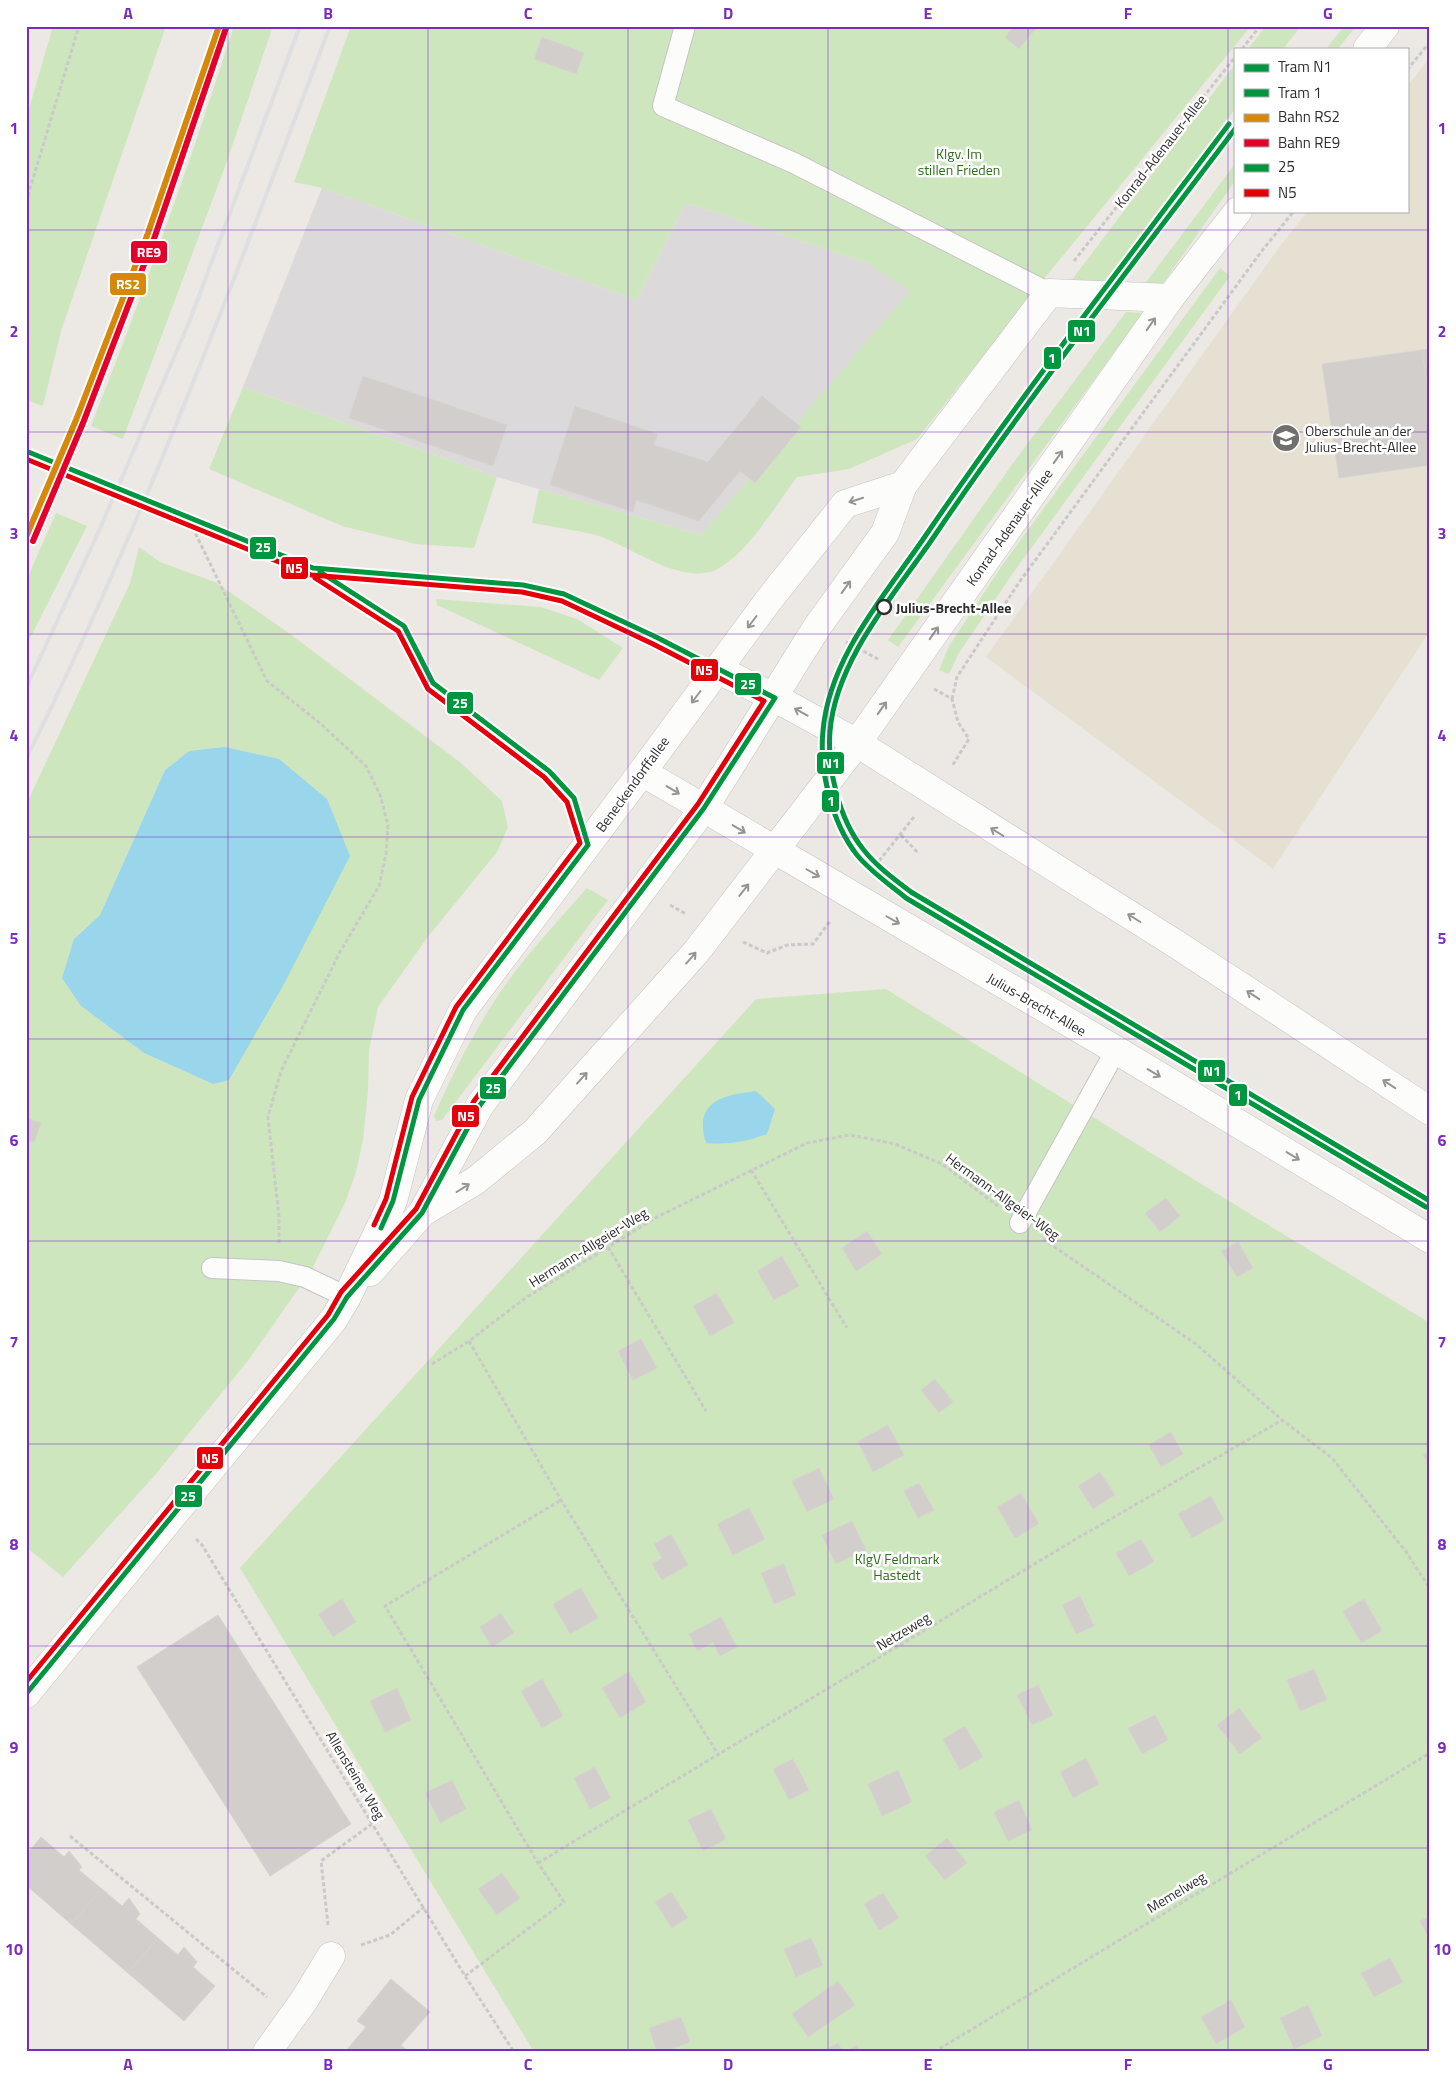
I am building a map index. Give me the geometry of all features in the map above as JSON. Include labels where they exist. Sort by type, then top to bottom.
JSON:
[{"type":"main road","points":[[1368,48],[1385,26]]},
{"type":"main road","name":"Konrad-Adenauer-Allee","points":[[775,851],[857,743],[1170,298],[1237,212]]},
{"type":"main road","points":[[775,698],[817,627],[885,533],[902,485],[1049,293],[1170,298]]},
{"type":"main road","points":[[902,485],[845,504],[717,669],[857,743],[1176,944],[1430,1111]]},
{"type":"main road","name":"Beneckendorffallee","points":[[26,1694],[334,1319],[347,1297],[393,1201],[420,1100],[463,1010],[717,669]]},
{"type":"main road","name":"Beneckendorffallee","points":[[347,1297],[422,1213],[480,1105],[704,808],[775,698]]},
{"type":"main road","name":"Julius-Brecht-Allee","points":[[642,772],[850,896],[1116,1050],[1430,1239]]},
{"type":"main road","name":"Beneckendorffallee","points":[[422,1213],[474,1181],[534,1132],[696,952],[775,851]]},
{"type":"main road","points":[[267,2052],[331,1956]]},
{"type":"lane","points":[[685,26],[663,106],[794,163],[1049,293]]},
{"type":"lane","points":[[1020,1224],[1116,1050]]},
{"type":"lane","points":[[212,1268],[279,1271],[304,1277],[347,1297]]},
{"type":"path","points":[[26,202],[79,26]]},
{"type":"path","points":[[1243,48],[1260,26]]},
{"type":"path","points":[[1408,69],[1430,42]]},
{"type":"path","name":"Konrad-Adenauer-Allee","points":[[1049,293],[1234,58]]},
{"type":"path","points":[[714,928],[767,954],[787,945],[813,944],[934,792],[969,739],[958,722],[952,699],[957,676],[1020,581],[1261,252],[1293,212]]},
{"type":"path","points":[[186,516],[266,681],[321,724],[366,766],[380,795],[388,826],[386,854],[379,886],[340,952],[281,1070],[268,1117],[279,1217],[279,1271]]},
{"type":"path","points":[[817,627],[952,699]]},
{"type":"path","points":[[900,835],[919,854]]},
{"type":"path","name":"Hermann-Allgeier-Weg","points":[[432,1364],[469,1341],[524,1300],[655,1218],[807,1143],[850,1135],[895,1144],[942,1164],[1020,1224],[1196,1344],[1282,1420],[1332,1458],[1407,1553],[1430,1589]]},
{"type":"path","points":[[751,1170],[847,1328]]},
{"type":"path","points":[[608,1247],[706,1411]]},
{"type":"path","points":[[469,1341],[561,1500],[719,1756]]},
{"type":"path","name":"Netzeweg","points":[[538,1863],[719,1756],[1076,1539],[1282,1420]]},
{"type":"path","points":[[465,1976],[564,1902],[538,1863],[386,1606],[561,1500]]},
{"type":"path","name":"Allensteiner Weg","points":[[172,1516],[202,1545],[465,1976],[514,2052]]},
{"type":"path","name":"Memelweg","points":[[934,2052],[1430,1753]]},
{"type":"path","points":[[372,1824],[321,1861],[331,1956],[390,1936],[424,1908]]},
{"type":"path","points":[[70,1836],[292,2017]]},
{"type":"shaded area","name":"Oberschule an der Julius-Brecht-Allee","points":[[1430,58],[1430,631],[1273,869],[986,657],[1280,246],[1307,212],[1408,212],[1408,85]]},
{"type":"shaded area","points":[[322,188],[636,300],[686,203],[867,263],[911,291],[701,535],[497,477],[243,387]]},
{"type":"green space","points":[[53,26],[166,26],[61,331],[43,406],[26,400],[26,119]]},
{"type":"green space","points":[[234,26],[273,26],[227,161],[123,439],[91,426],[166,227]]},
{"type":"green space","name":"Klgv. Im stillen Frieden","points":[[351,26],[1251,26],[1048,274],[917,439],[849,469],[797,477],[753,538],[732,559],[721,567],[707,573],[691,573],[675,570],[596,535],[532,523],[539,489],[701,535],[910,291],[867,263],[686,203],[636,300],[322,188],[294,182]]},
{"type":"green space","points":[[1266,26],[1301,26],[1284,48],[1249,48]]},
{"type":"green space","points":[[1344,26],[1356,26],[1339,48],[1327,48]]},
{"type":"green space","points":[[1234,65],[1234,110],[1101,288],[1068,285]]},
{"type":"green space","points":[[1234,165],[1234,182],[1158,290],[1141,289]]},
{"type":"green space","points":[[1220,268],[1230,276],[1013,573],[959,653],[949,674],[939,670],[949,646],[1003,564]]},
{"type":"green space","points":[[1126,312],[1143,313],[898,647],[888,640],[1016,459]]},
{"type":"green space","points":[[243,387],[497,477],[474,548],[416,544],[342,526],[209,469]]},
{"type":"green space","points":[[56,513],[87,526],[26,646],[26,581]]},
{"type":"green space","points":[[139,547],[160,562],[215,582],[286,631],[461,763],[502,801],[508,827],[497,852],[427,938],[378,1007],[369,1050],[368,1091],[363,1140],[356,1172],[345,1203],[311,1271],[250,1358],[156,1474],[63,1577],[26,1547],[26,805],[130,583]],"holes":[[[189,751],[213,1084],[144,1053],[81,1006],[74,939],[100,915],[165,770]]]},
{"type":"green space","points":[[436,599],[541,607],[577,619],[623,648],[599,680],[437,605]]},
{"type":"green space","points":[[587,888],[608,900],[442,1120],[436,1121],[434,1116],[455,1070],[497,997],[529,955]]},
{"type":"green space","name":"KlgV Feldmark Hastedt","points":[[886,989],[1430,1323],[1430,2052],[534,2052],[240,1568],[756,999]]},
{"type":"water","points":[[225,747],[279,759],[327,799],[350,856],[284,984],[229,1080],[213,1084],[144,1053],[81,1006],[62,978],[74,939],[100,915],[165,770],[189,751]]},
{"type":"water","points":[[756,1091],[775,1109],[767,1134],[737,1142],[722,1144],[706,1143],[703,1129],[704,1118],[707,1110],[713,1103],[732,1095]]},
{"type":"building","points":[[1014,26],[1038,26],[1019,49],[1005,37]]},
{"type":"building","points":[[542,37],[584,53],[576,74],[534,59]]},
{"type":"building","points":[[1430,349],[1430,405],[1422,350]]},
{"type":"building","points":[[1422,350],[1430,405],[1430,465],[1339,478],[1322,364]]},
{"type":"building","points":[[363,376],[507,425],[493,466],[349,418]]},
{"type":"building","points":[[762,396],[801,427],[755,483],[740,471],[699,521],[636,500],[633,512],[550,485],[575,406],[658,434],[654,445],[708,462]]},
{"type":"building","points":[[26,1118],[41,1123],[34,1142],[26,1139]]},
{"type":"building","points":[[1166,1198],[1180,1216],[1160,1232],[1145,1213]]},
{"type":"building","points":[[867,1231],[882,1254],[856,1271],[842,1248]]},
{"type":"building","points":[[1238,1242],[1253,1268],[1237,1277],[1221,1251]]},
{"type":"building","points":[[782,1256],[799,1286],[774,1300],[757,1271]]},
{"type":"building","points":[[717,1293],[734,1323],[710,1336],[693,1306]]},
{"type":"building","points":[[641,1339],[657,1368],[633,1380],[618,1351]]},
{"type":"building","points":[[935,1379],[953,1402],[939,1413],[921,1390]]},
{"type":"building","points":[[888,1425],[904,1455],[873,1472],[858,1441]]},
{"type":"building","points":[[1171,1432],[1183,1454],[1161,1467],[1149,1445]]},
{"type":"building","points":[[1430,1451],[1430,1466],[1423,1455]]},
{"type":"building","points":[[819,1468],[834,1499],[807,1512],[792,1481]]},
{"type":"building","points":[[1100,1472],[1115,1495],[1093,1509],[1078,1486]]},
{"type":"building","points":[[919,1483],[934,1510],[918,1518],[904,1491]]},
{"type":"building","points":[[1021,1493],[1039,1524],[1015,1538],[997,1507]]},
{"type":"building","points":[[1211,1496],[1224,1520],[1192,1538],[1178,1514]]},
{"type":"building","points":[[749,1508],[765,1539],[733,1555],[717,1524]]},
{"type":"building","points":[[852,1521],[866,1550],[836,1564],[822,1535]]},
{"type":"building","points":[[671,1534],[688,1565],[662,1580],[652,1564],[662,1558],[654,1544]]},
{"type":"building","points":[[1141,1539],[1154,1562],[1129,1576],[1116,1553]]},
{"type":"building","points":[[784,1564],[796,1595],[774,1604],[761,1573]]},
{"type":"building","points":[[581,1588],[598,1618],[570,1634],[553,1604]]},
{"type":"building","points":[[1080,1596],[1094,1626],[1076,1634],[1062,1605]]},
{"type":"building","points":[[342,1599],[356,1622],[333,1637],[318,1614]]},
{"type":"building","points":[[1364,1599],[1382,1631],[1361,1643],[1343,1611]]},
{"type":"building","points":[[501,1613],[514,1633],[492,1647],[480,1627]]},
{"type":"building","points":[[218,1615],[351,1824],[270,1876],[137,1667]]},
{"type":"building","points":[[721,1617],[737,1647],[720,1656],[713,1642],[697,1651],[689,1634]]},
{"type":"building","points":[[1314,1669],[1327,1700],[1300,1711],[1287,1680]]},
{"type":"building","points":[[629,1672],[646,1702],[620,1718],[602,1688]]},
{"type":"building","points":[[542,1679],[563,1716],[542,1728],[521,1691]]},
{"type":"building","points":[[1038,1685],[1053,1715],[1032,1725],[1017,1695]]},
{"type":"building","points":[[397,1688],[411,1720],[385,1732],[370,1701]]},
{"type":"building","points":[[1239,1708],[1262,1738],[1240,1754],[1217,1725]]},
{"type":"building","points":[[1155,1715],[1168,1740],[1142,1754],[1128,1728]]},
{"type":"building","points":[[965,1726],[983,1757],[960,1770],[943,1739]]},
{"type":"building","points":[[1086,1758],[1099,1784],[1073,1798],[1060,1772]]},
{"type":"building","points":[[793,1759],[809,1790],[789,1800],[773,1769]]},
{"type":"building","points":[[595,1767],[611,1798],[590,1809],[574,1778]]},
{"type":"building","points":[[898,1770],[912,1802],[882,1816],[868,1784]]},
{"type":"building","points":[[452,1780],[466,1809],[440,1823],[425,1793]]},
{"type":"building","points":[[1019,1800],[1032,1830],[1008,1841],[994,1812]]},
{"type":"building","points":[[711,1809],[726,1839],[703,1851],[688,1820]]},
{"type":"building","points":[[41,1837],[64,1857],[69,1851],[82,1867],[79,1870],[102,1889],[71,1924],[26,1885],[26,1855]]},
{"type":"building","points":[[947,1838],[967,1863],[945,1880],[925,1856]]},
{"type":"building","points":[[502,1873],[520,1898],[497,1915],[478,1889]]},
{"type":"building","points":[[102,1889],[122,1906],[129,1898],[140,1914],[136,1919],[158,1938],[128,1973],[71,1924]]},
{"type":"building","points":[[671,1892],[688,1918],[672,1928],[655,1902]]},
{"type":"building","points":[[883,1893],[899,1918],[879,1930],[864,1904]]},
{"type":"building","points":[[1430,1916],[1430,1940],[1420,1921]]},
{"type":"building","points":[[158,1938],[178,1955],[184,1947],[197,1962],[193,1967],[215,1986],[184,2021],[128,1973]]},
{"type":"building","points":[[811,1938],[823,1965],[796,1977],[784,1949]]},
{"type":"building","points":[[1390,1958],[1403,1982],[1374,1997],[1361,1973]]},
{"type":"building","points":[[391,1979],[430,2012],[401,2045],[409,2052],[345,2052],[366,2027],[357,2021]]},
{"type":"building","points":[[838,1981],[855,2005],[808,2037],[792,2014]]},
{"type":"building","points":[[1231,2000],[1245,2027],[1216,2044],[1201,2017]]},
{"type":"building","points":[[1308,2005],[1322,2036],[1294,2049],[1280,2018]]},
{"type":"building","points":[[681,2017],[690,2042],[664,2052],[657,2052],[649,2028]]},
{"type":"building","points":[[838,2043],[843,2052],[821,2052]]},
{"type":"building","points":[[857,2045],[860,2052],[844,2052]]},
{"type":"railway","points":[[26,688],[99,531],[190,320],[300,26]]},
{"type":"railway","points":[[26,759],[69,670],[150,488],[260,212],[330,26]]},
{"type":"tram line","name":"1","points":[[1229,124],[1000,430],[862,627],[836,677],[828,704],[822,746],[825,779],[834,812],[848,842],[868,867],[906,898],[1426,1207]]},
{"type":"tram line","name":"N1","points":[[1234,130],[1043,383],[869,629],[843,679],[835,705],[830,731],[833,777],[836,793],[847,823],[863,849],[886,872],[911,892],[1430,1201]]},
{"type":"rail line","name":"RS2","points":[[26,537],[76,420],[148,233],[219,26]]},
{"type":"rail line","name":"RE9","points":[[33,541],[83,423],[155,236],[226,28]]},
{"type":"transit line","name":"25","points":[[26,451],[313,568],[523,585],[564,594],[656,637],[775,698],[704,808],[480,1105],[422,1213],[347,1297],[334,1319],[26,1694]]},
{"type":"transit line","name":"N5","points":[[26,459],[311,575],[522,592],[562,601],[653,644],[764,701],[698,804],[474,1101],[416,1209],[341,1292],[328,1315],[26,1682]]},
{"type":"transit line","name":"25","points":[[320,572],[404,626],[433,683],[549,771],[574,798],[588,845]]},
{"type":"transit line","name":"N5","points":[[315,578],[398,631],[428,689],[544,777],[567,802],[580,843],[456,1007],[412,1097],[386,1199],[374,1225]]},
{"type":"transit line","name":"25","points":[[381,1228],[393,1201],[419,1100],[463,1010],[588,845]]},
{"type":"place","name":"Oberschule an der Julius-Brecht-Allee","points":[[1286,438]]},
{"type":"place","name":"Julius-Brecht-Allee","points":[[884,607]]}]
